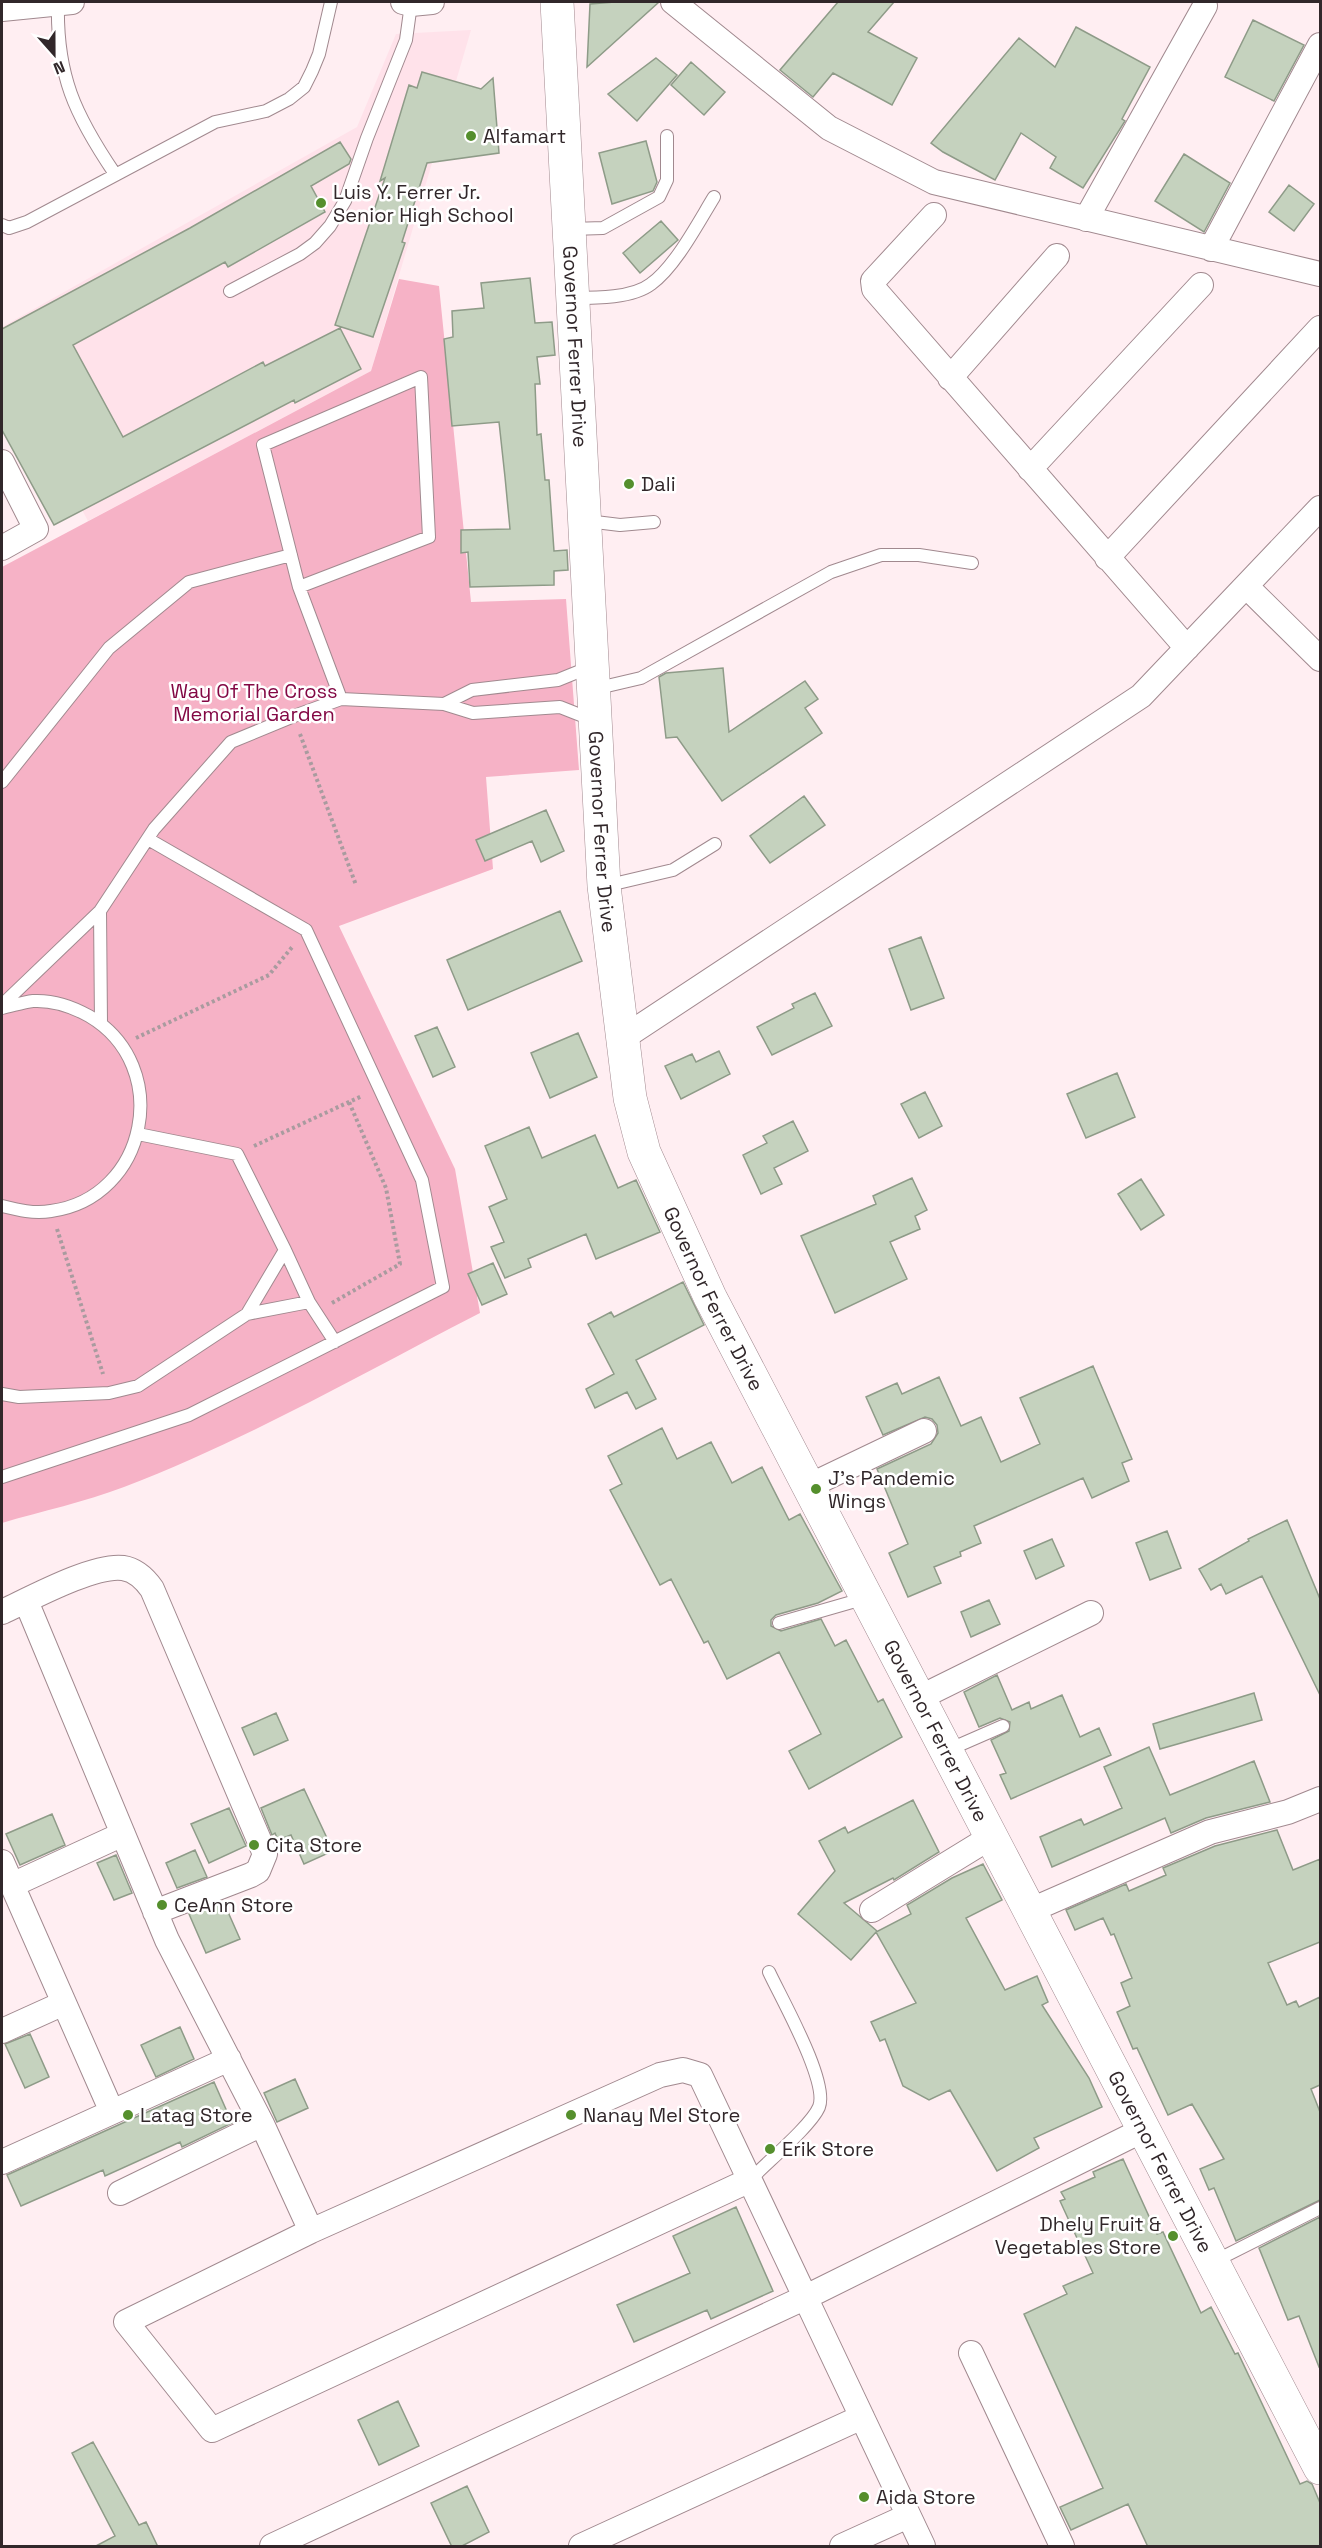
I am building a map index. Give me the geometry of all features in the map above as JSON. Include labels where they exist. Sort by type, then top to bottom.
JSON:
[{"type":"main road","name":"Governor Ferrer Drive","points":[[557,2],[604,886],[630,1098],[644,1152],[710,1297],[1320,2468]]},
{"type":"street","points":[[2,9],[63,2]]},
{"type":"street","points":[[673,2],[829,128],[934,182],[1320,274]]},
{"type":"street","points":[[1086,219],[1205,6]]},
{"type":"street","points":[[1211,249],[1320,45]]},
{"type":"street","points":[[934,215],[873,281],[880,298],[1187,648]]},
{"type":"street","points":[[950,378],[1057,256]]},
{"type":"street","points":[[1030,469],[1201,285]]},
{"type":"street","points":[[1107,558],[1320,328]]},
{"type":"street","points":[[2,462],[36,529],[2,548]]},
{"type":"street","points":[[623,1038],[1141,696],[1320,508]]},
{"type":"street","points":[[1246,586],[1320,660]]},
{"type":"street","points":[[809,1486],[924,1431]]},
{"type":"street","points":[[2,1612],[99,1569],[124,1568],[141,1575],[152,1589],[262,1847],[264,1860],[258,1871],[155,1912]]},
{"type":"street","points":[[26,1601],[155,1912],[262,2124],[311,2231]]},
{"type":"street","points":[[919,1698],[1091,1613]]},
{"type":"street","points":[[1029,1911],[1210,1832],[1288,1812],[1320,1799]]},
{"type":"street","points":[[12,1885],[123,1834]]},
{"type":"street","points":[[872,1910],[991,1837]]},
{"type":"street","points":[[2,1862],[112,2112]]},
{"type":"street","points":[[2,2031],[64,2003]]},
{"type":"street","points":[[2,2162],[229,2059]]},
{"type":"street","points":[[750,2180],[212,2430],[126,2322],[311,2231],[660,2075],[683,2070],[699,2075],[750,2180],[923,2547]]},
{"type":"street","points":[[120,2193],[262,2124]]},
{"type":"street","points":[[273,2547],[804,2298],[1143,2130]]},
{"type":"street","points":[[970,2353],[1062,2547]]},
{"type":"street","points":[[581,2547],[862,2417]]},
{"type":"street","points":[[842,2547],[908,2516]]},
{"type":"lane","points":[[63,2],[59,47],[70,95],[95,144],[115,174]]},
{"type":"lane","points":[[2,225],[16,227],[215,122],[266,111],[289,99],[304,87],[312,71],[319,54],[331,2]]},
{"type":"lane","points":[[230,291],[300,254],[315,243],[330,226],[345,201],[406,40],[415,2]]},
{"type":"lane","points":[[570,229],[603,228],[659,197],[668,180],[667,136]]},
{"type":"lane","points":[[573,298],[611,297],[651,285],[679,254],[714,197]]},
{"type":"lane","points":[[299,587],[429,537],[421,376],[263,445],[299,587],[341,699]]},
{"type":"lane","points":[[583,520],[620,525],[654,522]]},
{"type":"lane","points":[[2,782],[109,648],[189,582],[291,555]]},
{"type":"lane","points":[[2,1006],[100,911],[148,839],[231,742],[341,699],[444,704],[473,713],[560,707],[593,692],[641,678],[831,572],[881,555],[920,555],[972,563]]},
{"type":"lane","points":[[444,704],[472,690],[558,680],[593,692]]},
{"type":"lane","points":[[2,1477],[189,1415],[443,1287],[422,1180],[306,930],[148,839]]},
{"type":"lane","points":[[604,886],[673,870],[715,844]]},
{"type":"lane","points":[[100,911],[101,1023]]},
{"type":"lane","points":[[2,1006],[34,1001],[64,1005],[101,1023],[121,1044],[135,1070],[142,1102],[138,1134],[132,1151],[108,1184],[74,1206],[51,1211],[28,1212],[2,1206]]},
{"type":"lane","points":[[138,1134],[237,1154],[312,1307],[335,1342]]},
{"type":"lane","points":[[2,1394],[19,1397],[109,1393],[138,1386],[247,1314],[285,1250]]},
{"type":"lane","points":[[247,1314],[312,1307]]},
{"type":"lane","points":[[779,1623],[867,1598]]},
{"type":"lane","points":[[947,1750],[1003,1726]]},
{"type":"lane","points":[[750,2180],[812,2118],[819,2106],[821,2092],[797,2029],[769,1972]]},
{"type":"lane","points":[[1212,2263],[1320,2208]]},
{"type":"path","points":[[294,716],[356,885]]},
{"type":"path","points":[[121,1044],[269,975],[306,930]]},
{"type":"path","points":[[237,1154],[379,1088]]},
{"type":"path","points":[[312,1307],[399,1264],[386,1188],[349,1102]]},
{"type":"path","points":[[51,1211],[109,1393]]},
{"type":"shaded area","name":"Luis Y. Ferrer Jr. Senior High School","points":[[471,30],[371,371],[88,521],[2,361],[2,327],[357,127],[396,34]]},
{"type":"green space","name":"Way Of The Cross Memorial Garden","points":[[399,279],[439,286],[471,602],[566,599],[579,770],[486,777],[493,869],[339,926],[455,1169],[480,1313],[260,1427],[170,1468],[94,1497],[2,1523],[2,567],[371,371]]},
{"type":"building","points":[[659,2],[587,67],[590,4]]},
{"type":"building","points":[[838,2],[894,2],[868,32],[917,58],[892,105],[833,73],[813,97],[780,70]]},
{"type":"building","points":[[1253,20],[1304,45],[1274,101],[1225,77]]},
{"type":"building","points":[[1076,27],[1150,67],[1122,119],[1125,121],[1083,188],[1050,168],[1056,157],[1021,133],[995,180],[931,143],[1019,38],[1055,67]]},
{"type":"building","points":[[656,58],[677,75],[637,121],[608,94]]},
{"type":"building","points":[[691,62],[725,92],[704,115],[671,85]]},
{"type":"building","points":[[422,72],[481,89],[493,78],[499,153],[427,163],[402,242],[405,243],[373,337],[335,325],[385,178],[380,181],[409,85],[417,88]]},
{"type":"building","points":[[646,141],[657,182],[653,191],[612,204],[599,153]]},
{"type":"building","points":[[340,142],[351,159],[349,164],[311,186],[325,212],[228,267],[225,262],[73,345],[123,437],[263,362],[265,366],[340,328],[361,369],[295,403],[294,400],[54,525],[2,430],[2,329],[190,228]]},
{"type":"building","points":[[1184,154],[1230,183],[1204,232],[1155,201]]},
{"type":"building","points":[[1289,185],[1314,204],[1294,231],[1269,212]]},
{"type":"building","points":[[661,221],[678,240],[640,273],[623,253]]},
{"type":"building","points":[[530,278],[535,323],[552,322],[555,355],[537,357],[540,384],[535,384],[537,435],[541,434],[545,480],[549,480],[554,551],[567,550],[568,570],[554,571],[554,585],[470,587],[468,552],[461,553],[461,530],[510,529],[505,477],[499,422],[452,426],[444,339],[453,337],[452,311],[484,308],[481,283]]},
{"type":"building","points":[[723,668],[729,732],[805,681],[818,699],[805,708],[822,733],[722,801],[677,737],[666,738],[659,677],[666,673]]},
{"type":"building","points":[[804,796],[825,825],[770,863],[750,836]]},
{"type":"building","points":[[546,810],[564,851],[541,862],[532,841],[485,861],[476,840]]},
{"type":"building","points":[[560,911],[582,961],[468,1010],[447,960]]},
{"type":"building","points":[[921,937],[944,998],[911,1010],[889,949]]},
{"type":"building","points":[[815,993],[832,1026],[772,1055],[757,1027],[794,1008],[792,1004]]},
{"type":"building","points":[[437,1027],[455,1067],[433,1077],[415,1036]]},
{"type":"building","points":[[578,1033],[597,1077],[550,1098],[531,1053]]},
{"type":"building","points":[[719,1051],[730,1074],[681,1099],[665,1066],[692,1054],[696,1062]]},
{"type":"building","points":[[1117,1073],[1135,1117],[1086,1138],[1067,1094]]},
{"type":"building","points":[[925,1092],[942,1126],[919,1138],[901,1104]]},
{"type":"building","points":[[793,1121],[808,1151],[774,1168],[782,1184],[761,1194],[743,1155],[767,1143],[763,1136]]},
{"type":"building","points":[[529,1127],[542,1158],[595,1135],[618,1188],[636,1180],[660,1232],[596,1259],[586,1234],[528,1259],[531,1267],[505,1278],[491,1247],[504,1242],[489,1207],[507,1199],[485,1146]]},
{"type":"building","points":[[912,1178],[927,1210],[915,1216],[920,1229],[890,1242],[907,1279],[835,1313],[801,1236],[876,1204],[873,1196]]},
{"type":"building","points":[[1141,1179],[1164,1215],[1141,1230],[1118,1194]]},
{"type":"building","points":[[493,1263],[507,1294],[482,1305],[468,1274]]},
{"type":"building","points":[[683,1282],[704,1325],[636,1360],[656,1399],[636,1409],[627,1392],[595,1408],[586,1389],[614,1374],[588,1324],[611,1312],[614,1317]]},
{"type":"building","points":[[1093,1366],[1132,1459],[1122,1463],[1129,1481],[1092,1498],[1083,1478],[974,1526],[981,1543],[960,1552],[961,1556],[934,1567],[941,1583],[908,1597],[889,1553],[908,1544],[877,1469],[931,1444],[938,1433],[937,1425],[932,1419],[925,1417],[883,1435],[866,1397],[897,1383],[902,1394],[939,1377],[961,1426],[981,1417],[1001,1462],[1040,1444],[1020,1398]]},
{"type":"building","points":[[662,1428],[677,1459],[711,1442],[732,1483],[762,1467],[789,1520],[800,1514],[842,1591],[818,1603],[776,1615],[771,1620],[771,1626],[781,1631],[821,1619],[835,1646],[846,1640],[878,1702],[883,1699],[902,1737],[809,1789],[789,1751],[821,1734],[779,1652],[727,1679],[708,1641],[704,1643],[671,1579],[660,1585],[610,1490],[622,1484],[608,1456]]},
{"type":"building","points":[[1287,1520],[1320,1599],[1320,1695],[1262,1576],[1226,1594],[1221,1584],[1211,1590],[1199,1569],[1249,1541],[1248,1539]]},
{"type":"building","points":[[1167,1531],[1181,1568],[1150,1580],[1136,1543]]},
{"type":"building","points":[[1052,1539],[1064,1566],[1036,1579],[1024,1551]]},
{"type":"building","points":[[989,1600],[1000,1624],[971,1637],[961,1612]]},
{"type":"building","points":[[997,1675],[1012,1710],[1029,1702],[1031,1709],[1062,1695],[1080,1737],[1099,1728],[1111,1755],[1011,1799],[1000,1775],[1006,1773],[991,1740],[1009,1731],[1010,1722],[1000,1718],[979,1727],[964,1692]]},
{"type":"building","points":[[1254,1693],[1262,1720],[1160,1749],[1153,1724]]},
{"type":"building","points":[[276,1713],[288,1740],[254,1755],[242,1728]]},
{"type":"building","points":[[1149,1747],[1170,1795],[1254,1761],[1270,1802],[1206,1818],[1171,1833],[1165,1818],[1052,1867],[1040,1837],[1081,1819],[1084,1825],[1122,1808],[1104,1767]]},
{"type":"building","points":[[304,1789],[333,1851],[304,1864],[291,1835],[278,1840],[275,1833],[272,1835],[261,1808]]},
{"type":"building","points":[[913,1800],[939,1852],[894,1880],[893,1878],[844,1903],[877,1931],[851,1960],[798,1914],[835,1871],[819,1841],[845,1827],[848,1833]]},
{"type":"building","points":[[229,1808],[246,1846],[209,1863],[191,1824]]},
{"type":"building","points":[[52,1814],[65,1845],[20,1865],[6,1834]]},
{"type":"building","points":[[1277,1830],[1293,1870],[1320,1859],[1320,1942],[1268,1963],[1287,2005],[1296,2001],[1299,2007],[1320,1997],[1320,2085],[1311,2089],[1320,2112],[1320,2200],[1236,2241],[1214,2188],[1209,2190],[1200,2169],[1224,2159],[1192,2104],[1168,2115],[1137,2048],[1133,2049],[1117,2012],[1130,2006],[1121,1983],[1132,1978],[1114,1934],[1111,1935],[1103,1918],[1075,1930],[1066,1910],[1126,1884],[1129,1891],[1166,1875],[1163,1868],[1215,1846]]},
{"type":"building","points":[[195,1850],[207,1877],[177,1888],[166,1863]]},
{"type":"building","points":[[116,1855],[132,1893],[114,1900],[97,1863]]},
{"type":"building","points":[[983,1864],[1002,1900],[966,1918],[1005,1990],[1037,1976],[1048,2002],[1042,2005],[1089,2078],[1102,2107],[1034,2138],[1039,2148],[997,2171],[950,2090],[929,2100],[903,2086],[885,2039],[880,2041],[871,2022],[916,2003],[876,1932],[911,1914],[907,1905],[952,1878]]},
{"type":"building","points":[[218,1903],[219,1905],[224,1903],[240,1939],[206,1953],[189,1914]]},
{"type":"building","points":[[180,2027],[194,2059],[156,2077],[141,2045]]},
{"type":"building","points":[[30,2034],[49,2077],[25,2088],[5,2044]]},
{"type":"building","points":[[295,2079],[308,2108],[277,2122],[264,2093]]},
{"type":"building","points":[[214,2082],[232,2123],[182,2147],[180,2142],[105,2176],[103,2170],[21,2206],[7,2175]]},
{"type":"building","points":[[1123,2159],[1157,2234],[1163,2232],[1201,2313],[1211,2307],[1235,2354],[1238,2353],[1300,2484],[1307,2481],[1312,2484],[1320,2503],[1320,2547],[1148,2547],[1128,2504],[1071,2530],[1060,2507],[1103,2488],[1024,2314],[1067,2294],[1063,2286],[1093,2273],[1060,2201],[1065,2199],[1061,2192],[1095,2177],[1093,2172]]},
{"type":"building","points":[[736,2207],[773,2291],[711,2319],[707,2310],[634,2342],[617,2305],[690,2273],[673,2236]]},
{"type":"building","points":[[1320,2217],[1319,2367],[1299,2316],[1288,2320],[1259,2248]]},
{"type":"building","points":[[398,2401],[419,2446],[379,2465],[358,2420]]},
{"type":"building","points":[[93,2442],[139,2525],[146,2522],[158,2547],[94,2547],[115,2536],[72,2453]]},
{"type":"building","points":[[467,2486],[489,2532],[460,2547],[452,2547],[431,2503]]},
{"type":"place","name":"Alfamart","points":[[471,136]]},
{"type":"place","name":"Luis Y. Ferrer Jr. Senior High School","points":[[321,203]]},
{"type":"place","name":"Dali","points":[[629,484]]},
{"type":"place","name":"J's Pandemic Wings","points":[[816,1489]]},
{"type":"place","name":"Cita Store","points":[[254,1845]]},
{"type":"place","name":"CeAnn Store","points":[[162,1905]]},
{"type":"place","name":"Latag Store","points":[[128,2115]]},
{"type":"place","name":"Nanay Mel Store","points":[[571,2115]]},
{"type":"place","name":"Erik Store","points":[[770,2149]]},
{"type":"place","name":"Dhely Fruit & Vegetables Store","points":[[1173,2236]]},
{"type":"place","name":"Aida Store","points":[[864,2497]]}]
